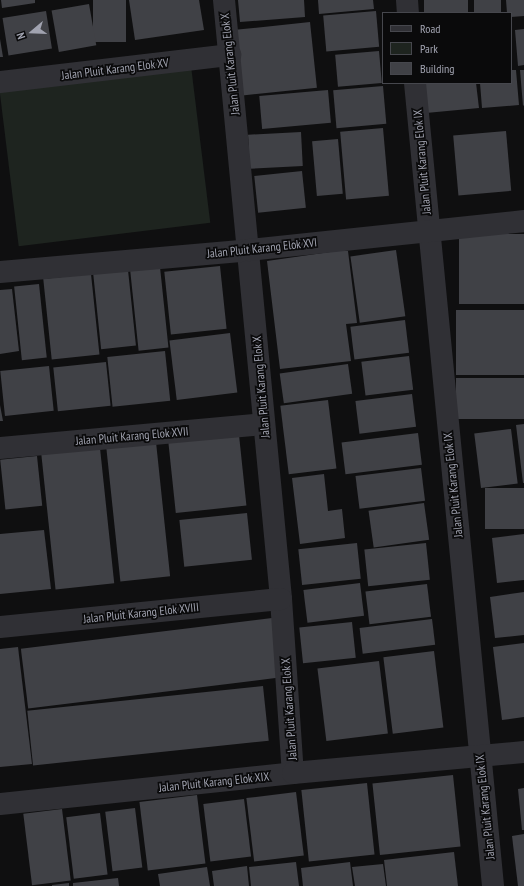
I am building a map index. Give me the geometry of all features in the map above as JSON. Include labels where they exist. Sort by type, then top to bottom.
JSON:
[{"type":"street","name":"Jalan Pluit Karang Elok X","points":[[224,0],[249,250],[281,599],[293,773]]},
{"type":"street","points":[[407,0],[408,12]]},
{"type":"street","name":"Jalan Pluit Karang Elok XV","points":[[0,82],[230,55]]},
{"type":"street","name":"Jalan Pluit Karang Elok IX","points":[[415,84],[493,886]]},
{"type":"street","name":"Jalan Pluit Karang Elok XVI","points":[[0,272],[249,250],[524,221]]},
{"type":"street","name":"Jalan Pluit Karang Elok XVII","points":[[0,448],[264,424]]},
{"type":"street","name":"Jalan Pluit Karang Elok XVIII","points":[[0,627],[281,599]]},
{"type":"street","name":"Jalan Pluit Karang Elok XIX","points":[[0,804],[293,773],[524,752]]},
{"type":"green space","points":[[191,66],[210,223],[19,246],[0,89]]},
{"type":"building","points":[[1,0],[35,0],[35,3],[2,8]]},
{"type":"building","points":[[93,0],[126,0],[126,42],[93,42]]},
{"type":"building","points":[[129,0],[199,0],[204,30],[135,40]]},
{"type":"building","points":[[238,0],[304,0],[305,17],[240,22]]},
{"type":"building","points":[[318,0],[373,0],[374,9],[319,14]]},
{"type":"building","points":[[424,0],[468,0],[468,12],[424,12]]},
{"type":"building","points":[[474,0],[501,0],[501,12],[474,12]]},
{"type":"building","points":[[506,0],[524,0],[524,16],[512,17],[512,12],[507,12]]},
{"type":"building","points":[[89,4],[96,45],[59,52],[52,11]]},
{"type":"building","points":[[46,11],[52,49],[8,55],[3,18]]},
{"type":"building","points":[[376,11],[379,47],[326,51],[323,16]]},
{"type":"building","points":[[310,22],[317,88],[242,95],[235,30]]},
{"type":"building","points":[[524,29],[524,65],[518,66],[515,30]]},
{"type":"building","points":[[0,39],[3,57],[0,57]]},
{"type":"building","points":[[379,51],[382,83],[338,87],[335,55]]},
{"type":"building","points":[[512,70],[516,70],[519,105],[482,108],[480,84],[512,84]]},
{"type":"building","points":[[520,70],[524,70],[523,106]]},
{"type":"building","points":[[423,84],[476,84],[479,108],[426,113]]},
{"type":"building","points":[[383,86],[386,124],[337,128],[333,90]]},
{"type":"building","points":[[328,90],[331,123],[262,129],[259,96]]},
{"type":"building","points":[[383,128],[389,196],[346,199],[340,132]]},
{"type":"building","points":[[506,131],[511,191],[458,195],[453,136]]},
{"type":"building","points":[[301,132],[303,166],[250,169],[248,135]]},
{"type":"building","points":[[338,139],[343,194],[317,196],[312,141]]},
{"type":"building","points":[[302,171],[306,208],[258,213],[254,176]]},
{"type":"building","points":[[459,234],[524,234],[524,304],[459,304]]},
{"type":"building","points":[[396,250],[405,316],[360,323],[350,256]]},
{"type":"building","points":[[337,251],[348,251],[357,323],[346,324],[351,361],[280,369],[267,261]]},
{"type":"building","points":[[220,266],[227,329],[171,335],[164,272]]},
{"type":"building","points":[[160,267],[168,348],[139,351],[130,270]]},
{"type":"building","points":[[128,270],[136,346],[101,349],[93,274]]},
{"type":"building","points":[[91,274],[99,355],[52,360],[43,279]]},
{"type":"building","points":[[39,284],[47,358],[22,360],[14,287]]},
{"type":"building","points":[[12,289],[19,351],[0,354],[0,290]]},
{"type":"building","points":[[456,310],[524,310],[524,375],[456,375]]},
{"type":"building","points":[[405,320],[409,353],[354,359],[350,327]]},
{"type":"building","points":[[230,333],[237,393],[177,400],[169,340]]},
{"type":"building","points":[[165,351],[170,401],[113,407],[107,357]]},
{"type":"building","points":[[409,356],[413,390],[366,396],[361,362]]},
{"type":"building","points":[[106,362],[111,406],[58,411],[53,368]]},
{"type":"building","points":[[348,364],[352,394],[284,403],[280,374]]},
{"type":"building","points":[[49,366],[54,411],[5,416],[0,371]]},
{"type":"building","points":[[456,378],[524,378],[524,419],[456,419]]},
{"type":"building","points":[[412,394],[416,427],[359,434],[355,401]]},
{"type":"building","points":[[328,400],[336,468],[289,474],[280,406]]},
{"type":"building","points":[[0,405],[3,421],[0,421]]},
{"type":"building","points":[[524,424],[524,483],[523,483],[516,425]]},
{"type":"building","points":[[511,429],[518,484],[481,488],[474,434]]},
{"type":"building","points":[[418,433],[422,465],[345,474],[342,442]]},
{"type":"building","points":[[239,435],[246,506],[176,513],[168,442]]},
{"type":"building","points":[[156,442],[170,576],[120,581],[106,447]]},
{"type":"building","points":[[100,448],[114,583],[56,589],[41,454]]},
{"type":"building","points":[[37,456],[42,506],[5,510],[0,460]]},
{"type":"building","points":[[421,468],[425,501],[360,509],[355,476]]},
{"type":"building","points":[[324,474],[328,511],[342,509],[345,538],[300,544],[292,478]]},
{"type":"building","points":[[485,488],[524,488],[524,529],[485,529]]},
{"type":"building","points":[[424,503],[429,540],[374,547],[369,511]]},
{"type":"building","points":[[247,513],[252,560],[184,567],[179,520]]},
{"type":"building","points":[[44,530],[51,589],[0,594],[0,534]]},
{"type":"building","points":[[524,534],[524,580],[497,583],[492,538]]},
{"type":"building","points":[[357,543],[361,579],[302,585],[298,549]]},
{"type":"building","points":[[426,543],[430,580],[368,586],[364,549]]},
{"type":"building","points":[[360,583],[364,616],[307,623],[303,590]]},
{"type":"building","points":[[427,584],[431,617],[369,624],[365,592]]},
{"type":"building","points":[[524,592],[524,635],[495,638],[490,597]]},
{"type":"building","points":[[272,618],[279,678],[28,708],[21,649]]},
{"type":"building","points":[[432,619],[435,645],[363,654],[360,628]]},
{"type":"building","points":[[352,622],[356,658],[303,663],[299,628]]},
{"type":"building","points":[[524,643],[524,717],[502,720],[493,647]]},
{"type":"building","points":[[18,647],[32,764],[0,767],[0,649]]},
{"type":"building","points":[[434,651],[443,727],[393,734],[383,657]]},
{"type":"building","points":[[379,661],[388,733],[326,741],[317,669]]},
{"type":"building","points":[[263,686],[269,741],[33,765],[27,711]]},
{"type":"building","points":[[453,775],[461,847],[380,855],[372,783]]},
{"type":"building","points":[[367,783],[375,855],[309,862],[301,790]]},
{"type":"building","points":[[524,788],[524,830],[522,830],[518,789]]},
{"type":"building","points":[[296,792],[304,856],[254,862],[246,798]]},
{"type":"building","points":[[197,795],[205,863],[148,871],[139,802]]},
{"type":"building","points":[[244,799],[251,857],[210,862],[203,804]]},
{"type":"building","points":[[135,808],[142,868],[113,871],[105,812]]},
{"type":"building","points":[[62,809],[71,880],[32,885],[23,814]]},
{"type":"building","points":[[100,813],[108,875],[74,879],[66,817]]},
{"type":"building","points":[[524,834],[524,886],[518,886],[512,836]]},
{"type":"building","points":[[454,852],[458,886],[387,886],[384,860]]},
{"type":"building","points":[[296,862],[299,886],[251,886],[249,867]]},
{"type":"building","points":[[350,862],[353,886],[303,886],[301,868]]},
{"type":"building","points":[[383,864],[386,886],[355,886],[352,867]]},
{"type":"building","points":[[247,866],[249,886],[214,886],[212,871]]},
{"type":"building","points":[[207,867],[210,886],[160,886],[158,874]]},
{"type":"building","points":[[118,878],[119,886],[73,886],[73,883]]},
{"type":"building","points":[[69,883],[69,886],[52,886],[52,885]]}]
